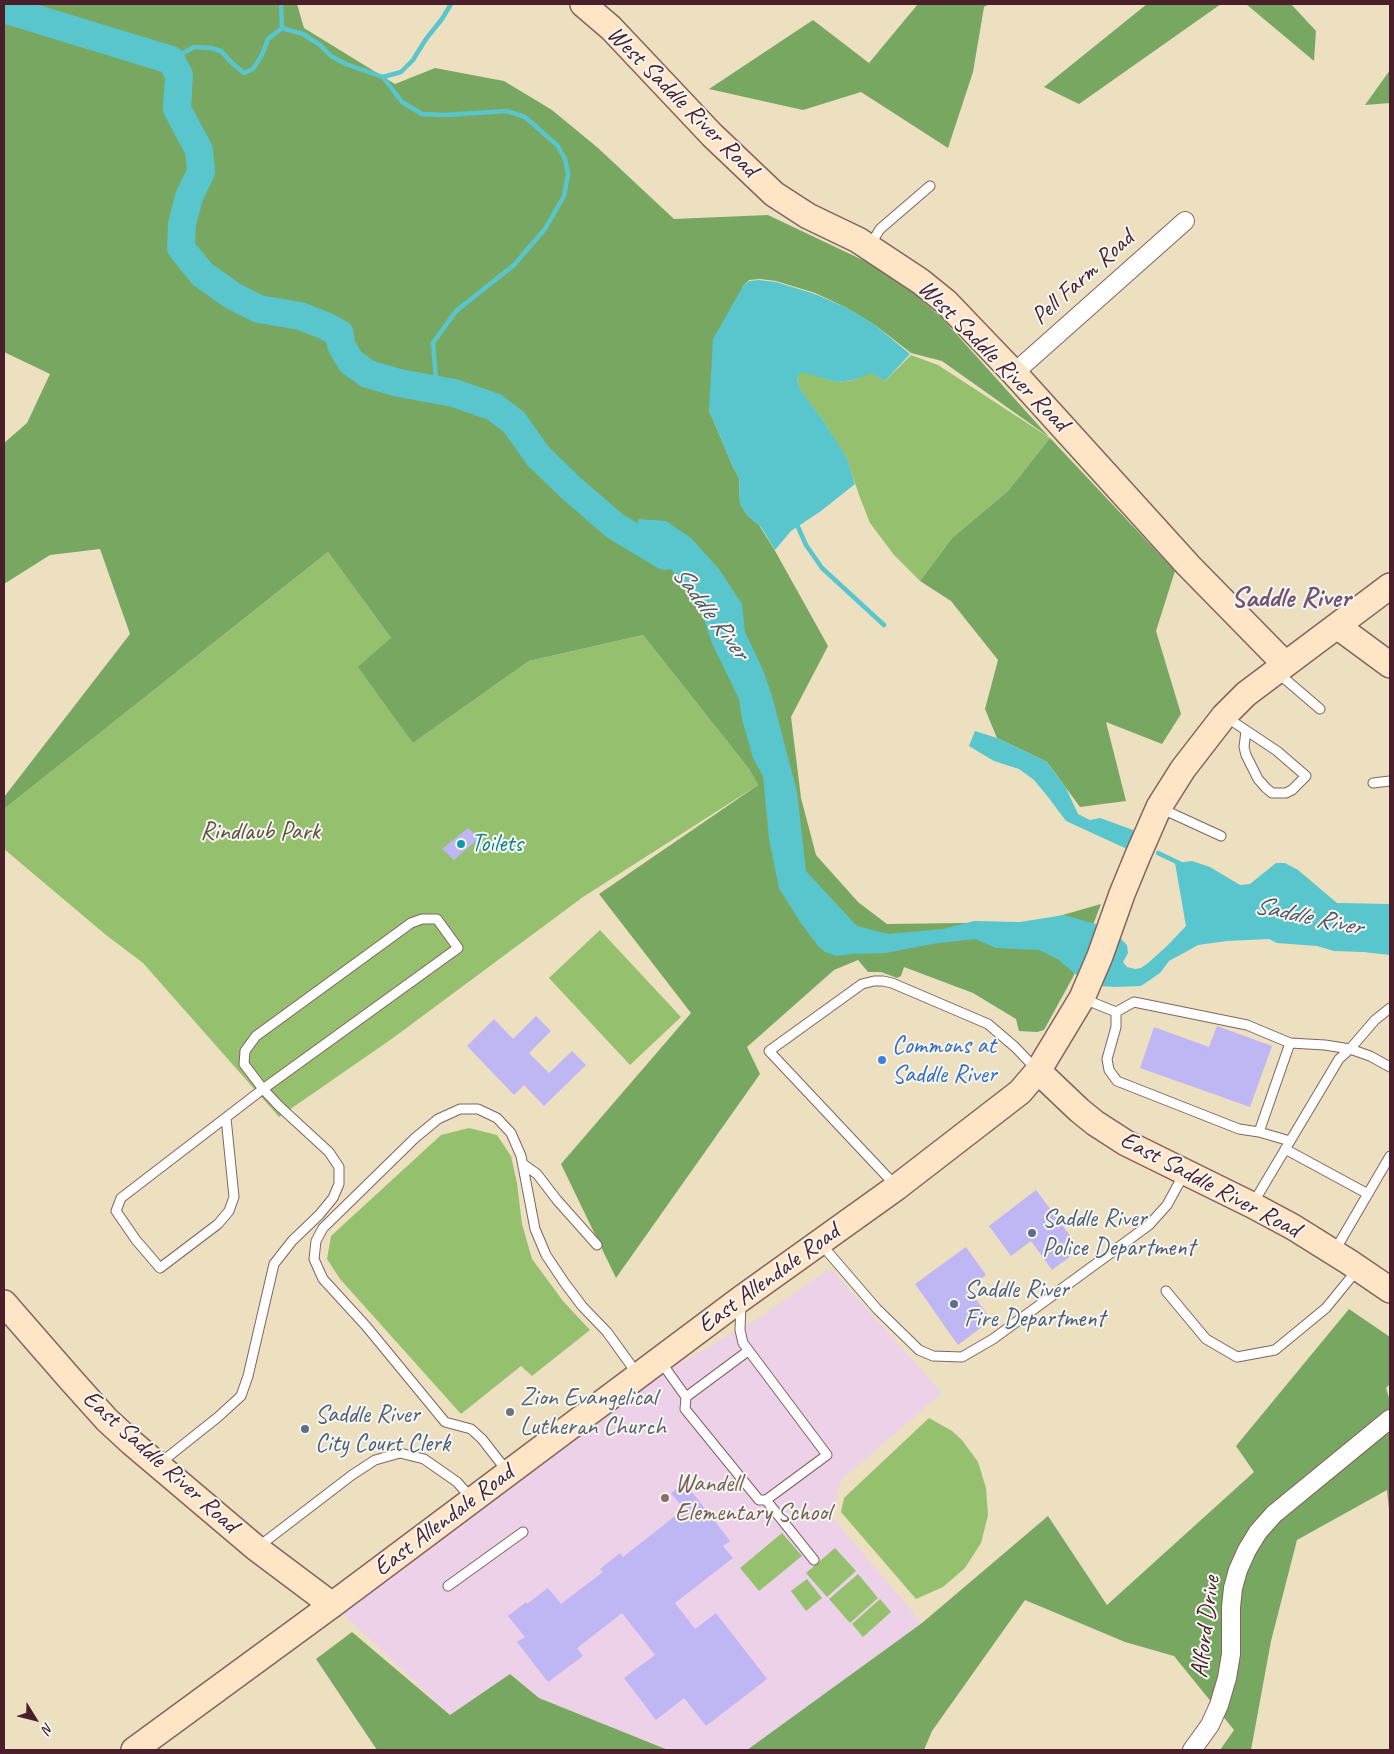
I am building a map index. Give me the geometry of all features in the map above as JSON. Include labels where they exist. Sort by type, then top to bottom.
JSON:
[{"type":"main road","name":"West Saddle River Road","points":[[583,4],[611,28],[712,135],[774,194],[808,216],[869,247],[920,280],[946,302],[1014,373],[1280,668]]},
{"type":"main road","points":[[1159,807],[1182,769],[1224,716],[1246,694],[1390,586]]},
{"type":"main road","points":[[1337,626],[1390,665]]},
{"type":"main road","name":"East Allendale Road","points":[[134,1750],[742,1298],[897,1187],[1020,1092],[1038,1071],[1086,991],[1125,886],[1159,807]]},
{"type":"main road","name":"East Saddle River Road","points":[[1038,1071],[1080,1110],[1109,1133],[1138,1150],[1293,1227],[1359,1268],[1390,1290]]},
{"type":"main road","name":"East Saddle River Road","points":[[4,1303],[107,1420],[157,1466],[256,1548],[332,1604]]},
{"type":"street","name":"Pell Farm Road","points":[[1014,373],[1185,221]]},
{"type":"street","name":"Alford Drive","points":[[1192,1750],[1210,1725],[1219,1705],[1227,1678],[1231,1654],[1233,1588],[1238,1570],[1247,1550],[1258,1532],[1274,1514],[1390,1419]]},
{"type":"lane","points":[[869,247],[880,229],[930,186]]},
{"type":"lane","points":[[1280,668],[1320,709]]},
{"type":"lane","points":[[1224,716],[1277,751],[1306,776],[1292,790],[1286,793],[1272,793],[1258,779],[1246,755],[1244,747],[1246,731]]},
{"type":"lane","points":[[1374,783],[1390,781]]},
{"type":"lane","points":[[1159,807],[1221,836]]},
{"type":"lane","points":[[157,1466],[241,1396],[248,1376],[274,1264],[292,1241],[319,1215],[333,1198],[339,1184],[339,1167],[329,1152],[263,1089],[244,1064],[245,1052],[256,1036],[411,923],[422,918],[437,919],[458,948],[263,1089],[121,1198],[116,1211],[136,1240],[160,1268],[218,1224],[229,1211],[234,1196],[226,1118]]},
{"type":"lane","points":[[897,1187],[769,1051],[862,984],[883,981],[892,983],[988,1024],[1015,1047],[1038,1071]]},
{"type":"lane","points":[[1086,991],[1116,1012]]},
{"type":"lane","points":[[1116,1012],[1134,1002],[1247,1025],[1290,1043],[1350,1049],[1370,1056],[1390,1067]]},
{"type":"lane","points":[[1252,1205],[1340,1059],[1375,1020],[1390,1008]]},
{"type":"lane","points":[[1116,1012],[1116,1027],[1108,1059],[1109,1070],[1117,1080],[1239,1130],[1260,1132],[1287,1145],[1368,1194]]},
{"type":"lane","points":[[1260,1132],[1290,1043]]},
{"type":"lane","points":[[508,1472],[482,1439],[471,1429],[445,1422],[366,1326],[323,1279],[314,1259],[316,1241],[323,1228],[415,1138],[438,1119],[460,1109],[478,1109],[497,1118],[511,1133],[523,1164],[535,1229],[546,1254],[582,1306],[607,1332],[639,1375]]},
{"type":"lane","points":[[1334,1252],[1390,1156]]},
{"type":"lane","points":[[523,1164],[538,1174],[558,1200],[598,1245]]},
{"type":"lane","points":[[820,1242],[876,1309],[919,1350],[933,1356],[962,1357],[993,1339],[1149,1225],[1167,1205],[1184,1172]]},
{"type":"lane","points":[[1166,1291],[1206,1339],[1237,1357],[1275,1350],[1326,1308],[1359,1268]]},
{"type":"lane","points":[[660,1359],[686,1397],[685,1409],[759,1500],[766,1500],[827,1455],[742,1343],[740,1335],[742,1298]]},
{"type":"lane","points":[[686,1397],[748,1351]]},
{"type":"lane","points":[[256,1548],[352,1475],[375,1460],[400,1453],[424,1459],[457,1482],[472,1500]]},
{"type":"lane","points":[[766,1500],[814,1560]]},
{"type":"lane","points":[[448,1586],[523,1532]]},
{"type":"shaded area","name":"Wandell Elementary School","points":[[830,1268],[942,1393],[841,1480],[831,1516],[922,1623],[747,1750],[668,1750],[539,1698],[510,1674],[450,1715],[341,1612],[652,1379],[759,1318]]},
{"type":"green space","points":[[4,4],[297,4],[304,28],[395,84],[435,68],[504,81],[552,110],[598,148],[674,219],[768,215],[890,273],[941,317],[1049,437],[942,361],[911,353],[875,325],[845,307],[815,293],[776,281],[760,279],[749,280],[743,286],[709,410],[739,478],[740,504],[748,516],[759,525],[774,549],[828,646],[791,717],[801,798],[816,855],[858,902],[887,924],[1038,922],[1101,904],[1073,977],[1044,1030],[1037,1032],[1019,1031],[1016,1019],[973,993],[904,967],[901,976],[897,978],[881,972],[868,972],[858,960],[834,970],[747,1047],[760,1074],[616,1278],[561,1164],[691,1013],[599,894],[758,785],[749,769],[643,635],[529,661],[413,743],[358,667],[391,638],[328,552],[4,809],[4,797],[130,634],[100,549],[50,555],[4,584],[4,443],[27,423],[50,374],[4,352]]},
{"type":"green space","points":[[918,4],[989,4],[984,7],[973,72],[948,148],[861,92],[803,110],[709,89],[813,20],[869,63]]},
{"type":"green space","points":[[1147,4],[1221,4],[1079,104],[1044,87]]},
{"type":"green space","points":[[1246,4],[1291,4],[1316,31],[1314,61]]},
{"type":"green space","points":[[1390,70],[1390,103],[1365,105]]},
{"type":"green space","points":[[911,355],[938,365],[1050,438],[1008,491],[952,538],[920,581],[894,555],[870,523],[847,459],[825,423],[801,392],[797,379],[801,371],[836,382],[854,380],[871,372],[885,381]]},
{"type":"green space","points":[[1050,438],[1175,571],[1156,631],[1181,714],[1162,744],[1106,722],[1126,801],[1080,807],[1047,762],[997,738],[985,709],[998,660],[951,601],[920,581],[952,538],[1008,491]]},
{"type":"green space","name":"Rindlaub Park","points":[[328,552],[391,638],[413,743],[529,661],[643,635],[749,769],[758,785],[583,897],[393,1038],[279,1117],[143,963],[106,935],[4,849],[4,809]]},
{"type":"green space","points":[[600,930],[681,1017],[630,1065],[549,978]]},
{"type":"green space","points":[[469,1128],[497,1135],[511,1156],[517,1183],[522,1224],[532,1259],[563,1301],[590,1330],[532,1376],[521,1366],[461,1414],[340,1279],[327,1259],[331,1236],[441,1135]]},
{"type":"green space","points":[[1349,1309],[1390,1337],[1390,1384],[1386,1388],[1390,1401],[1390,1519],[1387,1490],[1297,1540],[1271,1641],[1251,1750],[1220,1750],[1234,1730],[1174,1656],[1125,1642],[1025,1600],[932,1731],[924,1750],[747,1750],[922,1623],[1048,1516],[1107,1605],[1254,1472],[1236,1446]]},
{"type":"green space","points":[[929,1418],[952,1431],[962,1440],[978,1462],[986,1488],[988,1515],[981,1543],[965,1568],[943,1587],[916,1599],[841,1512],[844,1498]]},
{"type":"green space","points":[[782,1533],[802,1556],[759,1591],[740,1568]]},
{"type":"green space","points":[[835,1548],[856,1571],[827,1597],[806,1573]]},
{"type":"green space","points":[[858,1574],[878,1598],[850,1623],[829,1599]]},
{"type":"green space","points":[[807,1579],[822,1598],[806,1611],[791,1591]]},
{"type":"green space","points":[[880,1599],[891,1612],[863,1637],[852,1624]]},
{"type":"green space","points":[[352,1632],[450,1715],[510,1674],[539,1698],[668,1750],[377,1750],[316,1659]]},
{"type":"water","points":[[749,281],[776,282],[815,294],[845,307],[875,325],[910,354],[885,381],[871,373],[854,380],[836,382],[801,372],[797,379],[801,391],[825,423],[847,458],[855,484],[821,511],[791,531],[775,550],[761,527],[748,516],[740,504],[739,478],[709,410],[713,339],[743,286]]},
{"type":"water","points":[[639,519],[666,521],[691,538],[719,569],[742,604],[745,632],[763,670],[772,696],[797,792],[806,871],[857,926],[888,934],[943,929],[974,921],[1020,922],[1064,915],[1113,931],[1127,945],[1128,953],[1123,962],[1127,967],[1135,969],[1141,968],[1148,963],[1186,926],[1175,863],[1192,861],[1210,867],[1240,885],[1250,884],[1276,863],[1285,863],[1298,870],[1337,903],[1390,904],[1390,955],[1334,951],[1317,946],[1277,943],[1269,939],[1227,941],[1198,945],[1169,961],[1160,973],[1141,986],[1114,987],[1101,986],[1075,974],[1059,960],[1039,950],[996,948],[975,939],[932,944],[886,953],[836,956],[825,952],[800,922],[779,888],[769,839],[763,776],[753,758],[742,719],[739,699],[712,643],[697,598],[668,566],[630,542]]},
{"type":"water","points":[[975,731],[997,738],[1047,762],[1066,788],[1078,814],[1090,820],[1100,818],[1136,831],[1127,849],[1066,821],[1034,780],[1019,769],[994,761],[969,746]]},
{"type":"building","name":"Toilets","points":[[468,828],[479,838],[454,860],[442,849]]},
{"type":"building","points":[[536,1016],[551,1031],[529,1053],[549,1073],[572,1051],[586,1065],[544,1106],[524,1085],[514,1095],[467,1046],[494,1019],[513,1039]]},
{"type":"building","points":[[1217,1026],[1272,1046],[1250,1107],[1140,1068],[1154,1027],[1209,1047]]},
{"type":"building","name":"Saddle River Police Department","points":[[1036,1190],[1080,1249],[1052,1270],[1031,1241],[1011,1256],[989,1226]]},
{"type":"building","name":"Saddle River Fire Department","points":[[966,1247],[986,1275],[968,1288],[991,1320],[958,1345],[915,1284]]},
{"type":"building","points":[[685,1483],[730,1541],[723,1546],[733,1558],[675,1603],[695,1629],[716,1613],[767,1679],[706,1726],[684,1698],[656,1720],[624,1678],[655,1655],[622,1613],[577,1648],[583,1656],[548,1682],[517,1642],[525,1637],[508,1616],[548,1588],[561,1604],[603,1572],[600,1569],[620,1553],[623,1557],[684,1509],[671,1493]]},
{"type":"waterway","points":[[281,4],[282,28]]},
{"type":"waterway","points":[[171,60],[194,47],[211,48],[221,51],[244,73],[253,69],[262,55],[268,39],[282,28],[303,34],[320,45],[331,56],[346,64],[383,77],[401,72],[413,60],[451,4]]},
{"type":"waterway","name":"Saddle River","points":[[4,9],[171,60],[179,75],[177,109],[199,150],[201,172],[189,197],[182,224],[181,248],[202,274],[233,296],[259,309],[300,316],[326,326],[340,334],[341,345],[351,362],[368,374],[399,383],[454,393],[494,407],[514,422],[538,456],[571,488],[615,526],[665,556]]},
{"type":"waterway","points":[[383,77],[402,102],[422,114],[445,115],[507,111],[525,117],[557,145],[565,159],[568,174],[564,196],[545,229],[514,265],[456,311],[433,343],[437,390]]},
{"type":"waterway","points":[[798,527],[806,545],[822,568],[884,625]]},
{"type":"waterway","points":[[1158,853],[1183,865]]},
{"type":"place","name":"Toilets","points":[[461,844]]},
{"type":"place","name":"Commons at Saddle River","points":[[882,1060]]},
{"type":"place","name":"Saddle River Police Department","points":[[1032,1233]]},
{"type":"place","name":"Saddle River Fire Department","points":[[954,1304]]},
{"type":"place","name":"Zion Evangelical Lutheran Church","points":[[510,1412]]},
{"type":"place","name":"Saddle River City Court Clerk","points":[[305,1429]]},
{"type":"place","name":"Wandell Elementary School","points":[[665,1498]]},
{"type":"district","name":"Saddle River","points":[[1291,599]]}]
